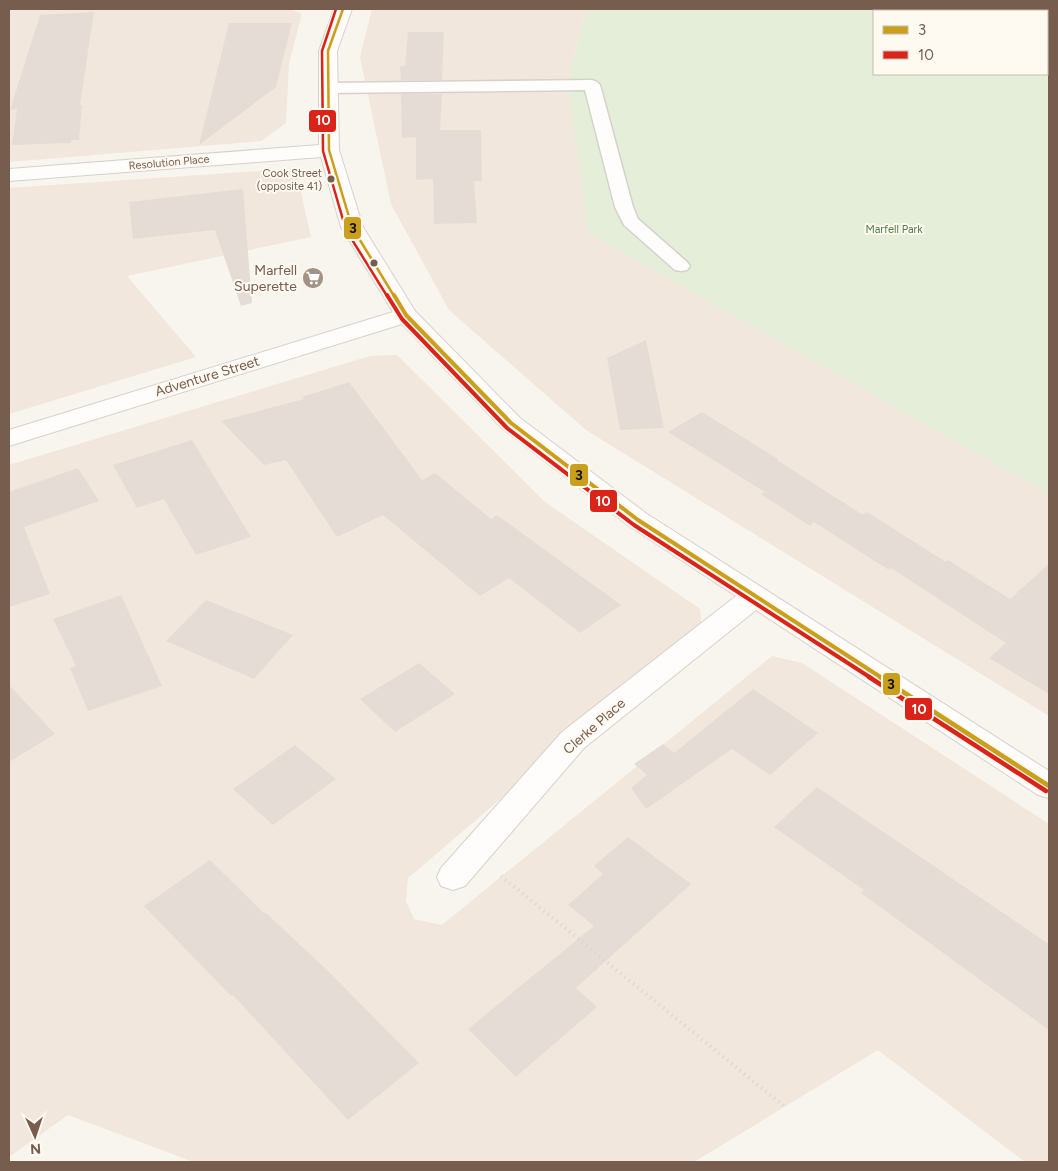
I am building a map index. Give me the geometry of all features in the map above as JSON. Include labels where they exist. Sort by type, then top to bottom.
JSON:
[{"type":"street","points":[[343,9],[328,51],[329,150],[352,227],[406,315],[511,423],[638,520],[1049,786]]},
{"type":"street","name":"Resolution Place","points":[[9,175],[329,150]]},
{"type":"street","name":"Adventure Street","points":[[9,438],[406,315]]},
{"type":"street","name":"Clerke Place","points":[[453,876],[573,740],[755,596]]},
{"type":"lane","points":[[328,88],[592,85],[624,206],[630,221],[681,266]]},
{"type":"path","points":[[474,854],[785,1107]]},
{"type":"shaded area","points":[[9,9],[290,9],[302,14],[289,63],[286,123],[261,141],[9,162]]},
{"type":"shaded area","points":[[372,9],[586,9],[568,81],[588,233],[1049,494],[1049,716],[586,430],[449,310],[391,204],[360,57]]},
{"type":"shaded area","points":[[278,171],[297,175],[311,237],[127,276],[196,357],[9,414],[9,188]]},
{"type":"shaded area","points":[[397,355],[545,502],[700,609],[702,627],[408,878],[406,901],[414,919],[442,925],[772,656],[802,663],[1049,824],[1049,1162],[1025,1162],[878,1050],[694,1162],[194,1162],[68,1115],[9,1157],[9,465],[370,356]]},
{"type":"green space","name":"Marfell Park","points":[[586,9],[1049,9],[1049,494],[588,233],[568,81]]},
{"type":"building","points":[[94,12],[80,105],[82,105],[79,140],[71,140],[71,143],[12,145],[17,109],[10,110],[40,15]]},
{"type":"building","points":[[229,23],[292,23],[276,87],[199,145]]},
{"type":"building","points":[[408,32],[444,32],[442,80],[401,80],[400,66],[405,66]]},
{"type":"building","points":[[401,94],[442,94],[440,130],[481,130],[482,181],[474,181],[477,223],[434,224],[433,179],[416,180],[416,137],[402,138]]},
{"type":"building","points":[[243,189],[252,303],[241,306],[215,230],[133,239],[129,202]]},
{"type":"building","points":[[646,340],[664,428],[620,430],[607,358]]},
{"type":"building","points":[[349,382],[422,480],[435,473],[491,519],[497,515],[621,605],[580,633],[509,578],[480,596],[383,515],[337,537],[286,460],[264,465],[221,421],[304,399],[302,397]]},
{"type":"building","points":[[702,412],[863,515],[867,512],[946,562],[948,560],[1010,599],[1049,564],[1049,694],[989,658],[1006,643],[891,568],[889,570],[814,522],[810,526],[761,494],[765,492],[668,432]]},
{"type":"building","points":[[192,440],[251,537],[196,555],[164,499],[137,508],[113,465]]},
{"type":"building","points":[[78,468],[99,501],[24,527],[50,594],[9,607],[9,492]]},
{"type":"building","points":[[121,595],[162,686],[88,711],[70,668],[76,666],[53,619]]},
{"type":"building","points":[[206,600],[293,635],[254,679],[166,641]]},
{"type":"building","points":[[419,663],[455,694],[395,732],[360,699]]},
{"type":"building","points":[[9,685],[55,734],[9,762]]},
{"type":"building","points":[[753,689],[818,733],[770,775],[732,749],[646,809],[631,788],[647,775],[634,764],[663,744],[674,753]]},
{"type":"building","points":[[295,745],[336,779],[273,825],[233,789]]},
{"type":"building","points":[[817,787],[1049,944],[1049,1030],[861,893],[864,890],[774,827]]},
{"type":"building","points":[[628,837],[691,884],[576,988],[597,1007],[516,1077],[468,1029],[594,926],[568,905],[603,874],[594,866]]},
{"type":"building","points":[[210,860],[265,914],[327,970],[419,1063],[348,1120],[233,995],[231,996],[144,906]]},
{"type":"transit line","name":"10","points":[[336,9],[322,51],[323,151],[346,230],[402,319],[507,428],[634,525],[1046,791]]},
{"type":"transit line","name":"3","points":[[343,9],[328,51],[329,150],[352,227],[406,315],[511,423],[638,520],[1049,786]]},
{"type":"place","name":"Cook Street (opposite 41)","points":[[331,179]]},
{"type":"place","name":"Marfell Superette","points":[[313,278]]}]
